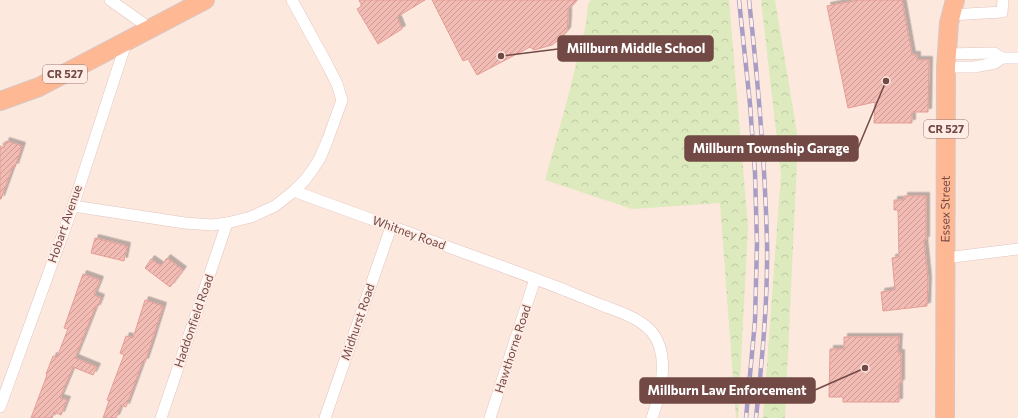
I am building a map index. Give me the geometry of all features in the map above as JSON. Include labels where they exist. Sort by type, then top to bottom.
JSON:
[{"type":"main road","name":"CR 527","points":[[0,101],[39,87],[205,0]]},
{"type":"main road","name":"Essex Street","points":[[945,418],[946,61],[948,35],[953,8]]},
{"type":"street","points":[[110,0],[151,29]]},
{"type":"street","points":[[72,206],[212,225],[251,217],[275,206],[294,191],[305,180],[320,158],[342,100],[337,84],[328,66],[292,0]]},
{"type":"street","points":[[953,8],[1002,12],[1003,0]]},
{"type":"street","name":"Hobart Avenue","points":[[0,407],[72,206],[127,40]]},
{"type":"street","points":[[946,61],[994,53],[1002,58],[1018,58]]},
{"type":"street","name":"Whitney Road","points":[[294,191],[535,279],[620,312],[639,321],[651,332],[660,346],[664,363],[659,399],[652,418]]},
{"type":"street","name":"Haddonfield Road","points":[[161,418],[227,223]]},
{"type":"street","name":"Midhurst Road","points":[[326,418],[391,227]]},
{"type":"street","points":[[946,258],[1018,250]]},
{"type":"street","name":"Hawthorne Road","points":[[490,418],[535,279]]},
{"type":"green space","points":[[591,0],[729,0],[748,227],[738,418],[736,418],[720,203],[632,209],[545,180],[567,101],[586,24],[588,5]]},
{"type":"green space","points":[[761,0],[775,0],[798,139],[785,418],[763,418],[781,175]]},
{"type":"building","points":[[359,0],[425,0],[397,17],[402,29],[378,44],[357,9],[362,6]]},
{"type":"building","points":[[432,0],[577,0],[568,10],[567,31],[552,45],[534,50],[530,47],[477,75],[468,59],[463,61]]},
{"type":"building","points":[[859,0],[902,0],[912,55],[917,55],[917,60],[929,60],[928,112],[912,112],[912,123],[874,123],[875,102],[848,108],[827,6]]},
{"type":"building","points":[[6,141],[22,146],[15,167],[13,166],[0,199],[0,146],[4,148]]},
{"type":"building","points":[[904,196],[926,196],[926,240],[924,240],[928,280],[927,306],[883,311],[881,292],[895,290],[892,258],[899,257],[898,210],[894,210],[894,200],[904,200]]},
{"type":"building","points":[[95,238],[127,246],[124,261],[91,253]]},
{"type":"building","points":[[167,258],[183,270],[170,287],[145,268],[151,259],[161,266]]},
{"type":"building","points":[[83,274],[100,280],[94,295],[101,298],[97,308],[95,308],[75,358],[97,367],[93,375],[73,367],[60,398],[67,400],[61,415],[54,412],[52,418],[31,418],[53,356],[57,357],[68,329],[64,328]]},
{"type":"building","points":[[145,300],[163,306],[145,362],[143,361],[126,407],[121,405],[116,418],[103,418],[109,401],[107,400],[124,355],[120,353],[126,336],[133,338]]},
{"type":"building","points":[[844,337],[899,337],[898,353],[901,353],[901,383],[899,383],[899,402],[843,402],[843,397],[829,397],[830,349],[844,349]]},
{"type":"railway","points":[[739,0],[750,104],[755,173],[757,244],[755,321],[746,418]]},
{"type":"railway","points":[[749,0],[761,121],[767,242],[766,308],[756,418]]},
{"type":"place","name":"Millburn Middle School","points":[[501,56]]},
{"type":"place","name":"Millburn Township Garage","points":[[886,81]]},
{"type":"place","name":"Millburn Law Enforcement","points":[[865,368]]}]
